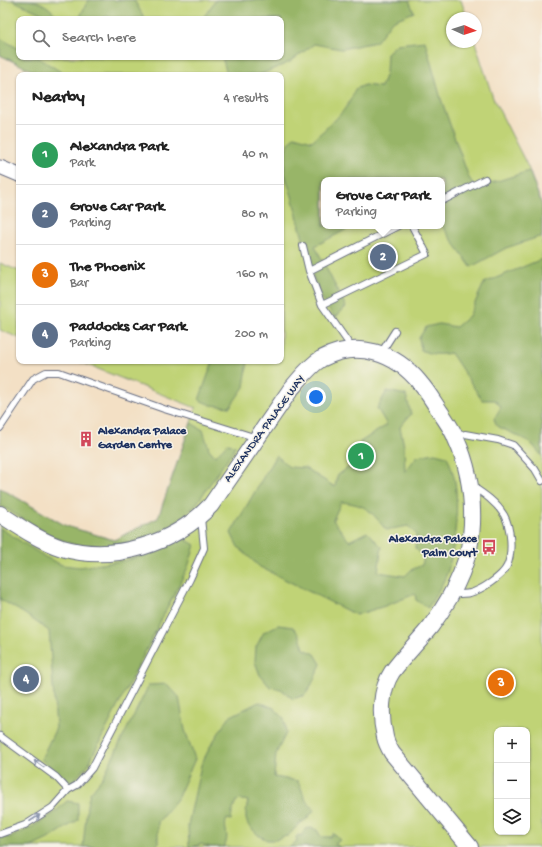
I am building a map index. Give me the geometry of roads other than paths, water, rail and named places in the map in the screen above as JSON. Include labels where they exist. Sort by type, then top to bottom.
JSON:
[{"type":"street","points":[[0,166],[16,174]]},
{"type":"street","name":"ALEXANDRA PALACE WAY","points":[[0,514],[39,539],[61,548],[80,552],[104,554],[127,552],[154,543],[181,530],[200,516],[211,505],[291,388],[320,360],[336,353],[353,349],[367,350],[395,361],[420,383],[456,438],[469,484],[472,525],[470,544],[462,572],[453,594],[430,626],[391,674],[384,694],[382,718],[385,738],[392,753],[470,847]]},
{"type":"lane","points":[[445,199],[485,179]]},
{"type":"lane","points":[[309,272],[392,229]]},
{"type":"lane","points":[[322,305],[427,254],[414,229]]},
{"type":"lane","points":[[303,246],[309,272],[322,305],[353,349]]},
{"type":"lane","points":[[380,354],[395,331]]},
{"type":"lane","points":[[0,428],[32,379],[46,372],[59,372],[164,409],[256,438]]},
{"type":"lane","points":[[456,438],[465,434],[498,440],[513,446],[535,469],[542,481]]},
{"type":"lane","points":[[453,594],[469,594],[492,582],[507,566],[511,546],[510,531],[504,515],[492,500],[469,484]]},
{"type":"lane","points":[[0,834],[25,825],[53,807],[68,790],[77,785],[92,768],[190,579],[204,548],[200,516]]},
{"type":"lane","points":[[0,736],[56,777],[68,790]]},
{"type":"place","name":"Grove Car Park","points":[[383,257]]},
{"type":"place","name":"Alexandra Palace Garden Centre","points":[[86,439]]},
{"type":"place","name":"Alexandra Park","points":[[361,456]]},
{"type":"place","name":"Alexandra Palace Palm Court","points":[[489,547]]},
{"type":"place","name":"Paddocks Car Park","points":[[26,679]]},
{"type":"place","name":"The Phoenix","points":[[501,683]]}]
